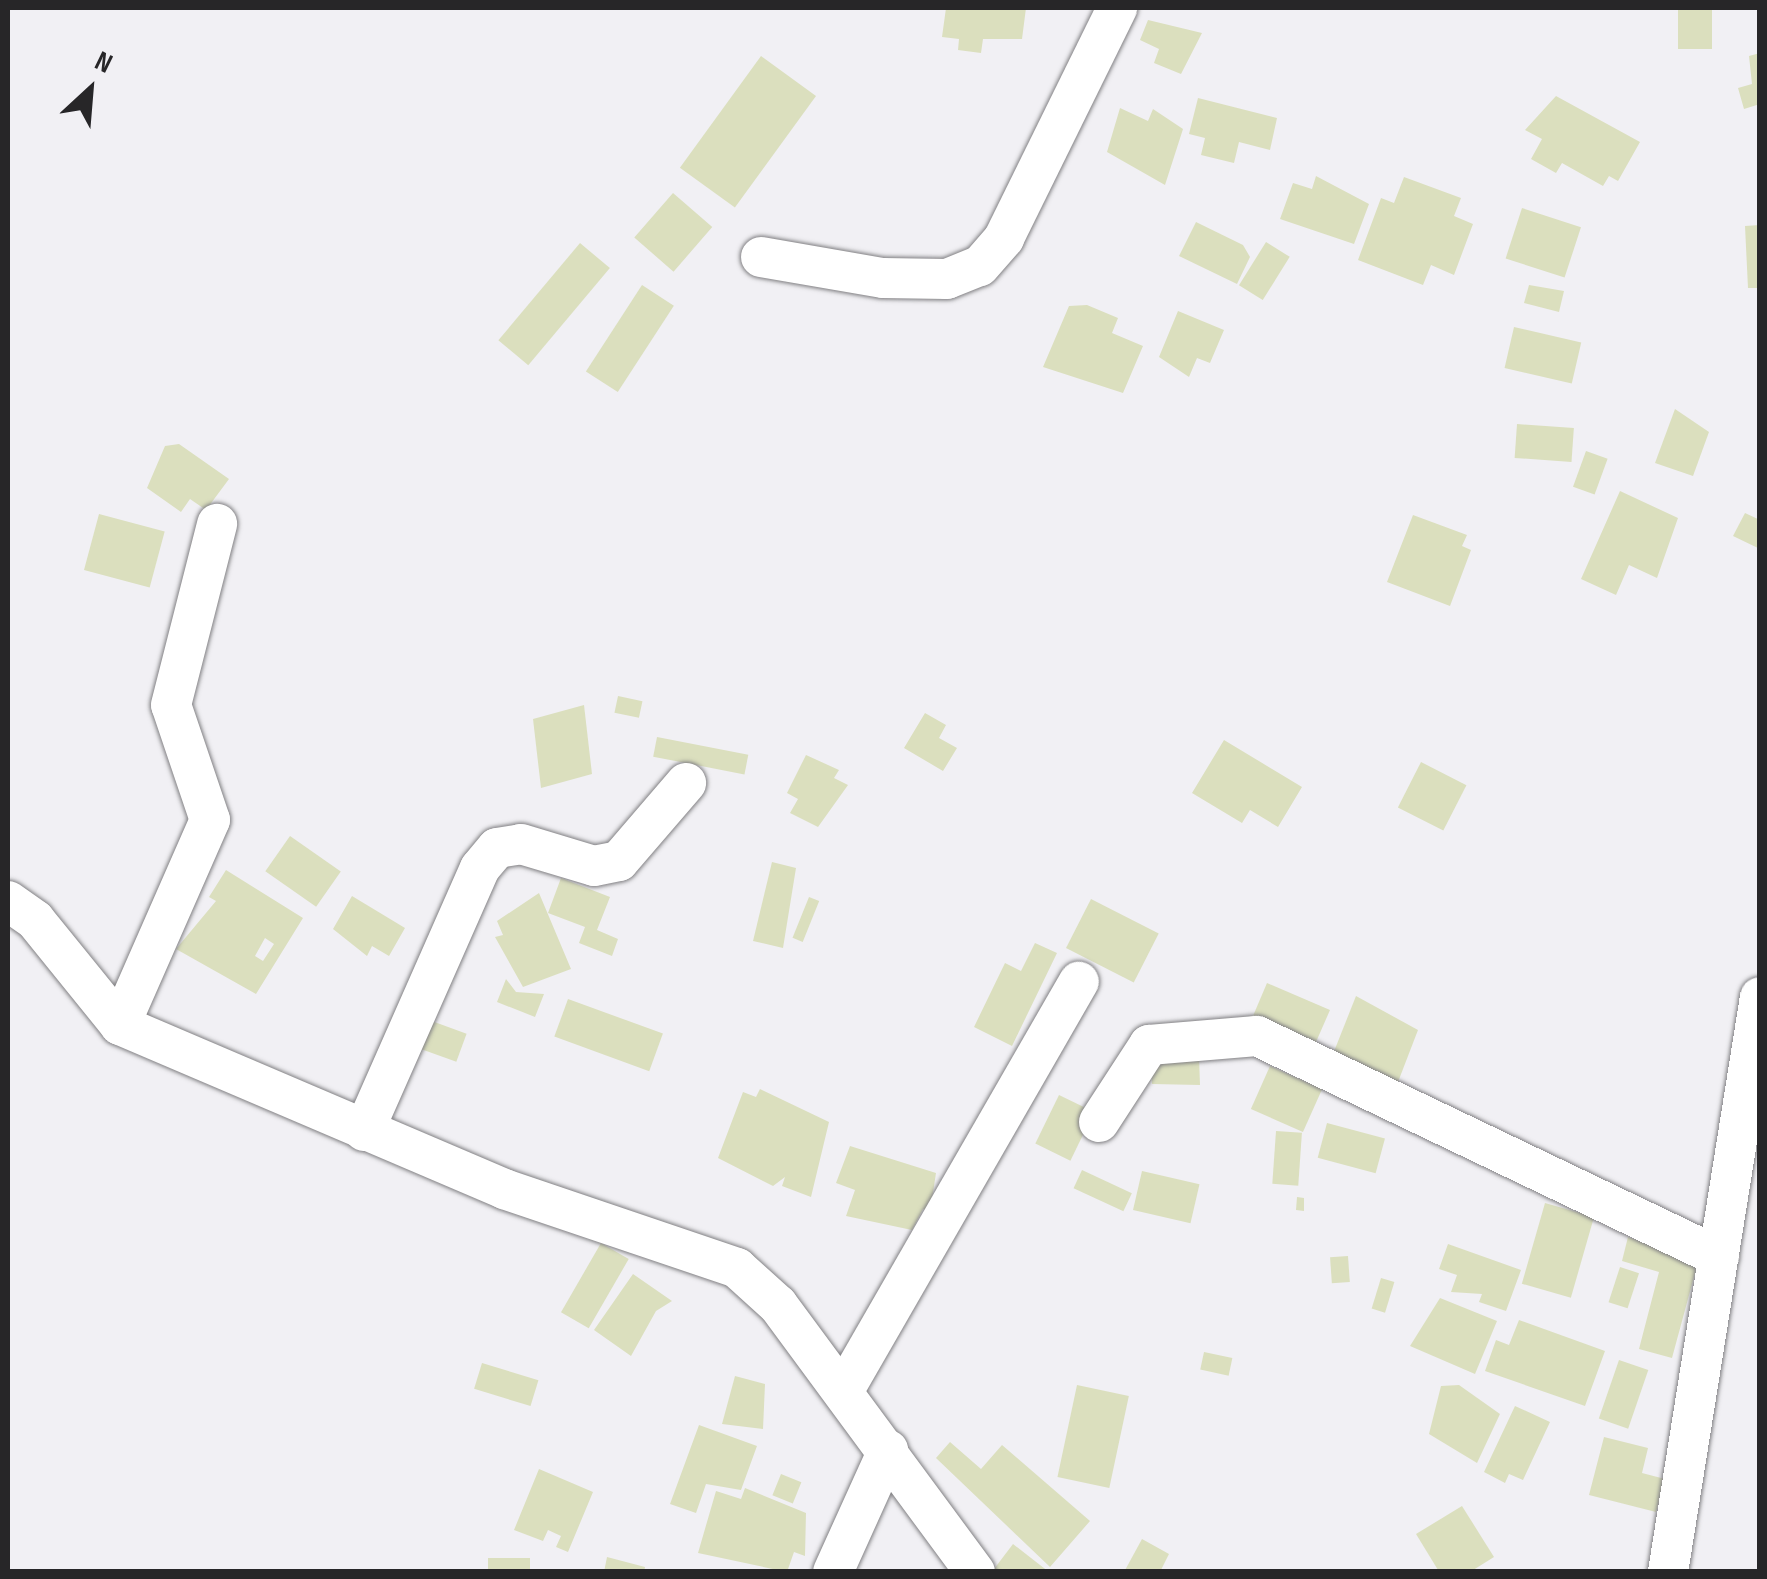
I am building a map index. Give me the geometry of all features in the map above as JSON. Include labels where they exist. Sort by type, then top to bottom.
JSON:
[{"type":"street","points":[[761,258],[882,278],[947,279],[980,266],[1004,238],[1117,8]]},
{"type":"street","points":[[120,1026],[210,820],[171,704],[217,524]]},
{"type":"street","points":[[364,1131],[480,868],[497,848],[522,844],[594,866],[619,861],[686,783]]},
{"type":"street","points":[[8,901],[35,920],[120,1026],[364,1131],[737,1268],[844,1390],[975,1572]]},
{"type":"street","points":[[844,1390],[1078,982]]},
{"type":"street","points":[[1668,1572],[1760,996]]},
{"type":"street","points":[[1099,1122],[1149,1046],[1257,1036],[1718,1257]]},
{"type":"street","points":[[832,1572],[888,1450]]},
{"type":"building","points":[[946,8],[1026,8],[1022,39],[983,39],[981,53],[958,50],[959,39],[942,37]]},
{"type":"building","points":[[1678,8],[1712,8],[1712,49],[1678,49]]},
{"type":"building","points":[[1148,20],[1202,33],[1181,74],[1154,63],[1159,49],[1140,40]]},
{"type":"building","points":[[1760,53],[1760,104],[1744,109],[1738,88],[1752,84],[1749,56]]},
{"type":"building","points":[[761,56],[816,96],[735,208],[680,168]]},
{"type":"building","points":[[1556,96],[1640,142],[1618,181],[1609,176],[1603,186],[1562,163],[1556,173],[1531,159],[1542,139],[1525,130]]},
{"type":"building","points":[[1198,98],[1277,118],[1270,150],[1239,142],[1234,163],[1201,155],[1205,138],[1189,134]]},
{"type":"building","points":[[1120,108],[1148,121],[1153,109],[1183,129],[1165,185],[1107,152]]},
{"type":"building","points":[[1316,176],[1369,204],[1354,244],[1280,219],[1293,183],[1312,189]]},
{"type":"building","points":[[1404,177],[1461,198],[1454,216],[1473,224],[1454,275],[1431,265],[1423,285],[1358,260],[1381,198],[1394,203]]},
{"type":"building","points":[[673,193],[712,227],[674,272],[634,238]]},
{"type":"building","points":[[1522,208],[1581,227],[1565,278],[1506,258]]},
{"type":"building","points":[[1196,222],[1243,245],[1250,257],[1237,284],[1179,256]]},
{"type":"building","points":[[1760,225],[1760,288],[1748,288],[1745,226]]},
{"type":"building","points":[[1266,242],[1290,257],[1263,300],[1239,285]]},
{"type":"building","points":[[580,243],[610,268],[528,365],[498,340]]},
{"type":"building","points":[[642,285],[674,306],[618,392],[586,371]]},
{"type":"building","points":[[1529,285],[1564,291],[1559,312],[1524,303]]},
{"type":"building","points":[[1087,305],[1118,318],[1112,333],[1143,346],[1123,393],[1043,367],[1069,306]]},
{"type":"building","points":[[1178,311],[1224,330],[1210,363],[1197,358],[1189,377],[1159,357]]},
{"type":"building","points":[[1514,327],[1581,343],[1572,383],[1505,368]]},
{"type":"building","points":[[1675,409],[1709,432],[1693,476],[1655,463]]},
{"type":"building","points":[[1517,424],[1574,428],[1571,462],[1515,458]]},
{"type":"building","points":[[179,444],[229,479],[206,510],[190,499],[181,512],[147,488],[165,446]]},
{"type":"building","points":[[1586,451],[1608,459],[1595,495],[1573,487]]},
{"type":"building","points":[[1620,491],[1678,518],[1657,578],[1629,565],[1616,595],[1581,579]]},
{"type":"building","points":[[1745,513],[1760,520],[1760,549],[1733,536]]},
{"type":"building","points":[[99,514],[165,532],[150,588],[84,570]]},
{"type":"building","points":[[1413,515],[1467,535],[1462,546],[1471,550],[1450,606],[1387,582]]},
{"type":"building","points":[[618,696],[642,701],[639,718],[614,713]]},
{"type":"building","points":[[584,705],[592,774],[541,788],[533,719]]},
{"type":"building","points":[[925,713],[946,725],[939,738],[957,748],[943,771],[904,748]]},
{"type":"building","points":[[657,737],[748,755],[744,774],[653,757]]},
{"type":"building","points":[[1224,740],[1302,787],[1278,827],[1250,810],[1242,823],[1192,793]]},
{"type":"building","points":[[806,755],[839,770],[834,778],[848,785],[818,827],[790,813],[798,799],[787,793]]},
{"type":"building","points":[[1421,762],[1466,785],[1443,831],[1398,807]]},
{"type":"building","points":[[290,836],[341,872],[316,907],[265,871]]},
{"type":"building","points":[[772,862],[796,868],[783,948],[753,941]]},
{"type":"building","points":[[226,870],[303,918],[256,994],[176,949],[216,901],[209,897]],"holes":[[[265,938],[274,944],[263,961],[255,956]]]},
{"type":"building","points":[[561,878],[610,897],[597,930],[618,939],[612,956],[579,943],[585,927],[548,913]]},
{"type":"building","points":[[539,893],[571,969],[523,987],[495,937],[503,935],[497,921]]},
{"type":"building","points":[[352,896],[405,928],[389,956],[372,946],[367,956],[333,929]]},
{"type":"building","points":[[809,897],[819,901],[803,942],[793,938]]},
{"type":"building","points":[[1091,899],[1159,934],[1134,983],[1066,948]]},
{"type":"building","points":[[1035,943],[1057,953],[1012,1046],[974,1027],[1005,963],[1021,971]]},
{"type":"building","points":[[506,979],[516,992],[544,994],[535,1017],[497,1002]]},
{"type":"building","points":[[1267,983],[1330,1010],[1316,1042],[1250,1023]]},
{"type":"building","points":[[1356,996],[1418,1030],[1398,1082],[1331,1059]]},
{"type":"building","points":[[568,999],[663,1034],[649,1071],[554,1037]]},
{"type":"building","points":[[429,1020],[467,1034],[456,1062],[419,1048]]},
{"type":"building","points":[[1199,1057],[1200,1085],[1152,1084],[1151,1064]]},
{"type":"building","points":[[1270,1066],[1322,1089],[1303,1132],[1251,1109]]},
{"type":"building","points":[[760,1089],[829,1122],[811,1197],[782,1186],[785,1177],[773,1186],[718,1158],[743,1092],[756,1097]]},
{"type":"building","points":[[1059,1095],[1094,1112],[1070,1161],[1035,1144]]},
{"type":"building","points":[[1327,1123],[1385,1139],[1376,1173],[1318,1158]]},
{"type":"building","points":[[1276,1131],[1302,1133],[1298,1186],[1272,1184]]},
{"type":"building","points":[[850,1146],[936,1173],[930,1212],[923,1209],[912,1230],[846,1216],[855,1190],[836,1183]]},
{"type":"building","points":[[1082,1170],[1132,1193],[1123,1211],[1074,1188]]},
{"type":"building","points":[[1142,1171],[1199,1184],[1190,1223],[1133,1210]]},
{"type":"building","points":[[1297,1197],[1304,1198],[1304,1211],[1296,1210]]},
{"type":"building","points":[[1545,1203],[1594,1217],[1571,1298],[1522,1284]]},
{"type":"building","points":[[1628,1237],[1698,1262],[1672,1358],[1639,1349],[1659,1272],[1622,1261]]},
{"type":"building","points":[[601,1243],[629,1259],[589,1328],[561,1312]]},
{"type":"building","points":[[1448,1244],[1521,1270],[1506,1311],[1479,1302],[1482,1294],[1451,1292],[1457,1275],[1439,1269]]},
{"type":"building","points":[[1348,1256],[1350,1282],[1332,1283],[1330,1257]]},
{"type":"building","points":[[1620,1267],[1639,1273],[1628,1308],[1609,1302]]},
{"type":"building","points":[[633,1274],[672,1301],[656,1311],[631,1356],[594,1330]]},
{"type":"building","points":[[1381,1278],[1394,1282],[1385,1313],[1372,1309]]},
{"type":"building","points":[[1440,1298],[1497,1321],[1475,1374],[1410,1346]]},
{"type":"building","points":[[1519,1320],[1605,1351],[1585,1406],[1485,1371],[1496,1340],[1509,1345]]},
{"type":"building","points":[[1204,1352],[1232,1358],[1229,1376],[1200,1370]]},
{"type":"building","points":[[1619,1360],[1648,1370],[1628,1429],[1599,1419]]},
{"type":"building","points":[[482,1363],[538,1380],[531,1406],[474,1389]]},
{"type":"building","points":[[735,1376],[765,1384],[763,1429],[722,1424]]},
{"type":"building","points":[[1077,1385],[1129,1396],[1109,1488],[1057,1477]]},
{"type":"building","points":[[1459,1385],[1500,1414],[1477,1463],[1429,1434],[1441,1386]]},
{"type":"building","points":[[1515,1406],[1550,1422],[1523,1480],[1509,1474],[1505,1483],[1484,1472]]},
{"type":"building","points":[[699,1425],[757,1446],[741,1490],[706,1484],[696,1513],[670,1504]]},
{"type":"building","points":[[1604,1437],[1648,1448],[1642,1473],[1665,1479],[1656,1512],[1589,1495]]},
{"type":"building","points":[[950,1442],[981,1469],[1002,1445],[1090,1521],[1050,1567],[936,1458]]},
{"type":"building","points":[[539,1469],[593,1492],[568,1552],[556,1547],[561,1536],[548,1530],[543,1541],[514,1530]]},
{"type":"building","points":[[781,1474],[801,1482],[793,1504],[772,1495]]},
{"type":"building","points":[[745,1488],[806,1513],[805,1556],[794,1552],[787,1572],[698,1553],[716,1491],[741,1499]]},
{"type":"building","points":[[1462,1506],[1494,1557],[1470,1572],[1438,1570],[1416,1534]]},
{"type":"building","points":[[1142,1539],[1169,1554],[1160,1572],[1124,1572]]},
{"type":"building","points":[[1013,1544],[1049,1572],[994,1569]]},
{"type":"building","points":[[607,1557],[645,1567],[644,1572],[604,1572]]},
{"type":"building","points":[[488,1558],[530,1558],[530,1572],[488,1572]]}]
